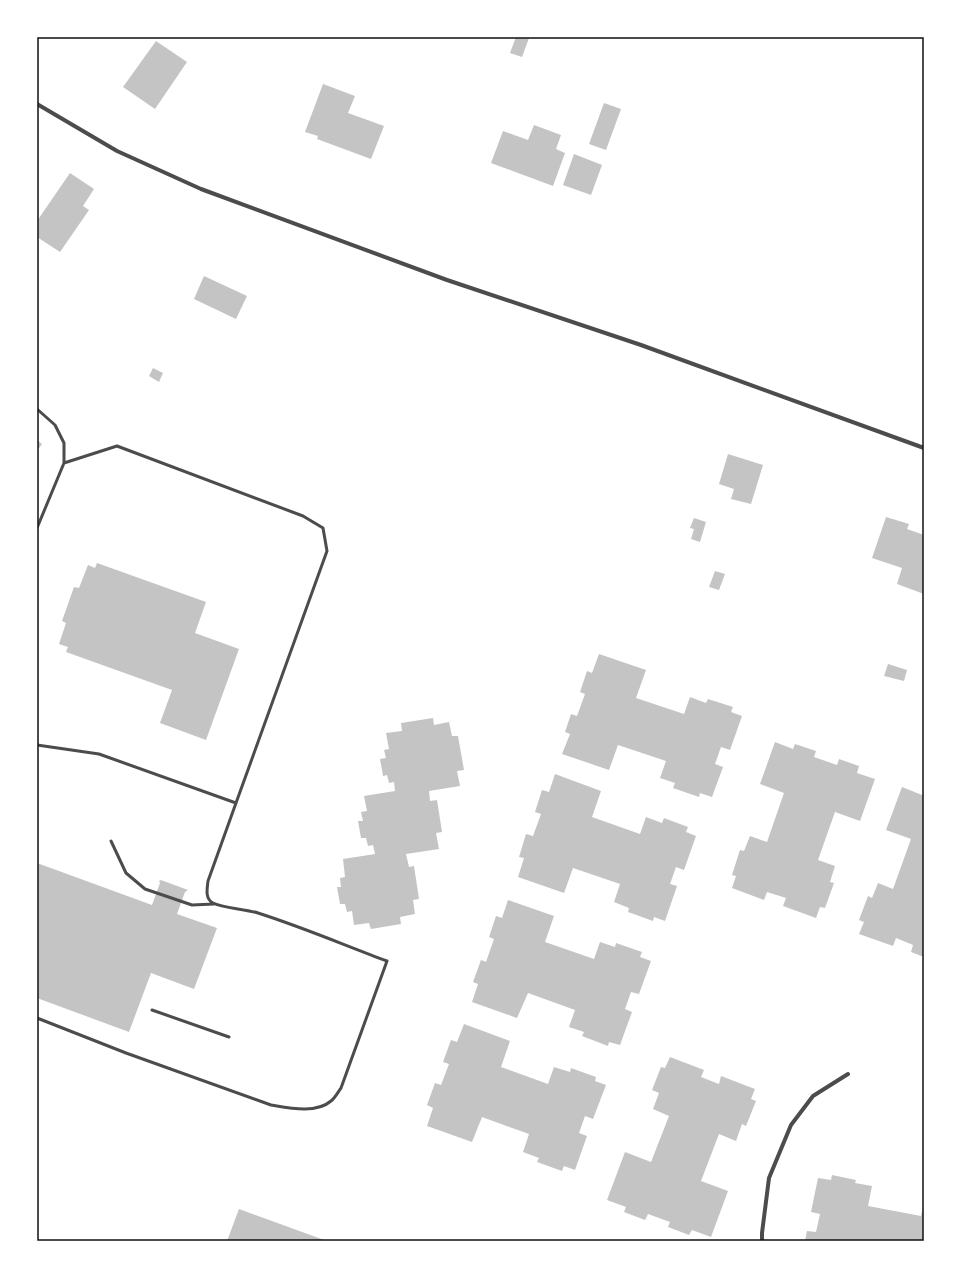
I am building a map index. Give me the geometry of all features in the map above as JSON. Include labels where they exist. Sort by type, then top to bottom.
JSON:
[{"type":"street","points":[[37,104],[117,151],[201,188],[446,280],[641,345],[924,448]]},
{"type":"street","points":[[762,1241],[769,1178],[791,1125],[813,1096],[848,1074]]},
{"type":"lane","points":[[37,409],[55,425],[64,443],[64,463],[37,528]]},
{"type":"lane","points":[[64,463],[117,446],[303,516],[323,528],[327,551],[208,881],[207,891],[209,900],[214,904]]},
{"type":"lane","points":[[37,745],[99,754],[236,803]]},
{"type":"lane","points":[[37,1018],[272,1105],[308,1109],[331,1101],[341,1088],[387,961],[250,910],[214,904],[192,905],[145,889],[126,874],[111,841]]},
{"type":"lane","points":[[152,1010],[229,1037]]},
{"type":"building","points":[[516,37],[529,38],[522,57],[510,53]]},
{"type":"building","points":[[156,41],[187,62],[155,109],[123,87]]},
{"type":"building","points":[[323,84],[355,96],[348,113],[384,126],[371,159],[317,139],[318,136],[305,132]]},
{"type":"building","points":[[604,103],[621,109],[606,150],[589,144]]},
{"type":"building","points":[[534,125],[561,135],[556,149],[565,153],[553,186],[491,163],[503,131],[528,140]]},
{"type":"building","points":[[574,154],[602,165],[591,195],[563,185]]},
{"type":"building","points":[[70,173],[94,189],[83,206],[89,210],[60,252],[37,237],[37,221]]},
{"type":"building","points":[[204,276],[247,296],[236,319],[194,299]]},
{"type":"building","points":[[153,368],[163,373],[159,382],[149,376]]},
{"type":"building","points":[[37,440],[42,444],[37,451]]},
{"type":"building","points":[[728,454],[763,465],[751,504],[731,499],[734,489],[719,484]]},
{"type":"building","points":[[886,517],[909,524],[907,529],[924,535],[924,594],[897,584],[902,568],[872,558]]},
{"type":"building","points":[[694,518],[706,522],[700,542],[691,539],[694,529],[690,528]]},
{"type":"building","points":[[97,563],[206,602],[195,633],[239,649],[206,740],[160,723],[172,690],[66,652],[68,647],[59,644],[66,623],[62,621],[74,587],[79,588],[88,565],[95,568]]},
{"type":"building","points":[[715,571],[725,574],[719,590],[709,587]]},
{"type":"building","points":[[599,654],[646,670],[636,698],[684,714],[690,697],[706,703],[708,699],[733,707],[731,712],[742,716],[730,750],[721,747],[715,764],[723,767],[712,797],[700,793],[699,797],[673,788],[675,783],[660,778],[666,761],[618,745],[609,770],[562,754],[570,734],[565,732],[571,714],[577,716],[585,694],[580,692],[587,671],[592,673]]},
{"type":"building","points":[[888,664],[907,670],[904,681],[884,676]]},
{"type":"building","points":[[433,718],[434,725],[449,722],[452,736],[458,736],[464,770],[457,771],[460,786],[429,791],[430,801],[437,800],[442,832],[436,833],[439,849],[406,854],[409,867],[414,866],[419,899],[413,900],[415,914],[400,917],[401,924],[371,929],[369,923],[354,925],[352,911],[347,912],[345,904],[340,904],[337,887],[341,887],[340,878],[345,877],[343,859],[375,854],[373,845],[368,846],[366,838],[361,838],[358,821],[363,821],[361,812],[367,811],[364,796],[395,791],[394,782],[389,783],[387,775],[383,776],[380,759],[386,758],[384,750],[389,749],[386,733],[402,731],[401,723]]},
{"type":"building","points":[[775,742],[793,749],[795,744],[816,751],[814,757],[837,765],[839,759],[859,766],[857,773],[875,779],[860,821],[835,812],[818,860],[835,866],[830,882],[834,883],[825,908],[820,907],[816,918],[783,906],[786,898],[767,892],[764,900],[732,888],[736,876],[732,875],[740,850],[744,851],[750,836],[767,842],[784,793],[760,784]]},
{"type":"building","points":[[555,774],[601,791],[592,817],[640,834],[646,817],[662,823],[664,818],[688,827],[686,832],[696,836],[684,870],[676,867],[670,884],[677,886],[665,921],[654,917],[653,921],[628,912],[629,908],[614,902],[620,884],[573,868],[564,893],[518,877],[524,858],[519,857],[526,834],[533,836],[541,814],[535,812],[542,790],[549,792]]},
{"type":"building","points":[[902,787],[922,795],[924,790],[924,957],[911,952],[913,945],[896,938],[893,946],[859,934],[864,922],[859,920],[868,896],[872,898],[878,883],[893,889],[911,839],[886,830]]},
{"type":"building","points":[[37,863],[152,905],[160,883],[159,881],[161,880],[188,890],[185,892],[177,914],[217,928],[194,989],[151,973],[129,1032],[37,998]]},
{"type":"building","points":[[508,900],[554,916],[545,942],[594,959],[600,942],[615,947],[616,943],[642,952],[640,957],[651,961],[639,994],[631,992],[625,1009],[632,1012],[620,1045],[609,1042],[608,1046],[582,1036],[584,1032],[569,1027],[575,1010],[528,993],[517,1018],[472,1002],[478,984],[473,982],[481,960],[486,962],[494,939],[489,937],[496,916],[502,918]]},
{"type":"building","points":[[464,1024],[510,1041],[501,1067],[548,1084],[554,1067],[570,1072],[571,1068],[596,1077],[595,1081],[606,1085],[593,1119],[585,1116],[579,1133],[587,1136],[575,1170],[564,1166],[562,1171],[537,1162],[539,1158],[523,1152],[529,1134],[482,1117],[472,1142],[427,1126],[433,1108],[427,1105],[435,1083],[441,1085],[449,1064],[443,1062],[451,1040],[457,1042]]},
{"type":"building","points":[[670,1057],[704,1070],[701,1077],[719,1084],[721,1076],[755,1089],[751,1099],[756,1101],[746,1126],[742,1124],[736,1141],[719,1134],[701,1181],[728,1191],[711,1237],[692,1230],[689,1235],[668,1227],[670,1222],[648,1214],[645,1220],[624,1212],[626,1207],[607,1200],[625,1152],[651,1162],[669,1116],[653,1109],[659,1093],[652,1090],[661,1067],[665,1068]]},
{"type":"building","points":[[832,1175],[856,1180],[855,1183],[872,1186],[868,1206],[921,1216],[924,1202],[924,1241],[805,1241],[807,1231],[816,1232],[820,1214],[811,1212],[818,1178],[831,1180]]},
{"type":"building","points":[[239,1209],[327,1241],[227,1241]]}]
